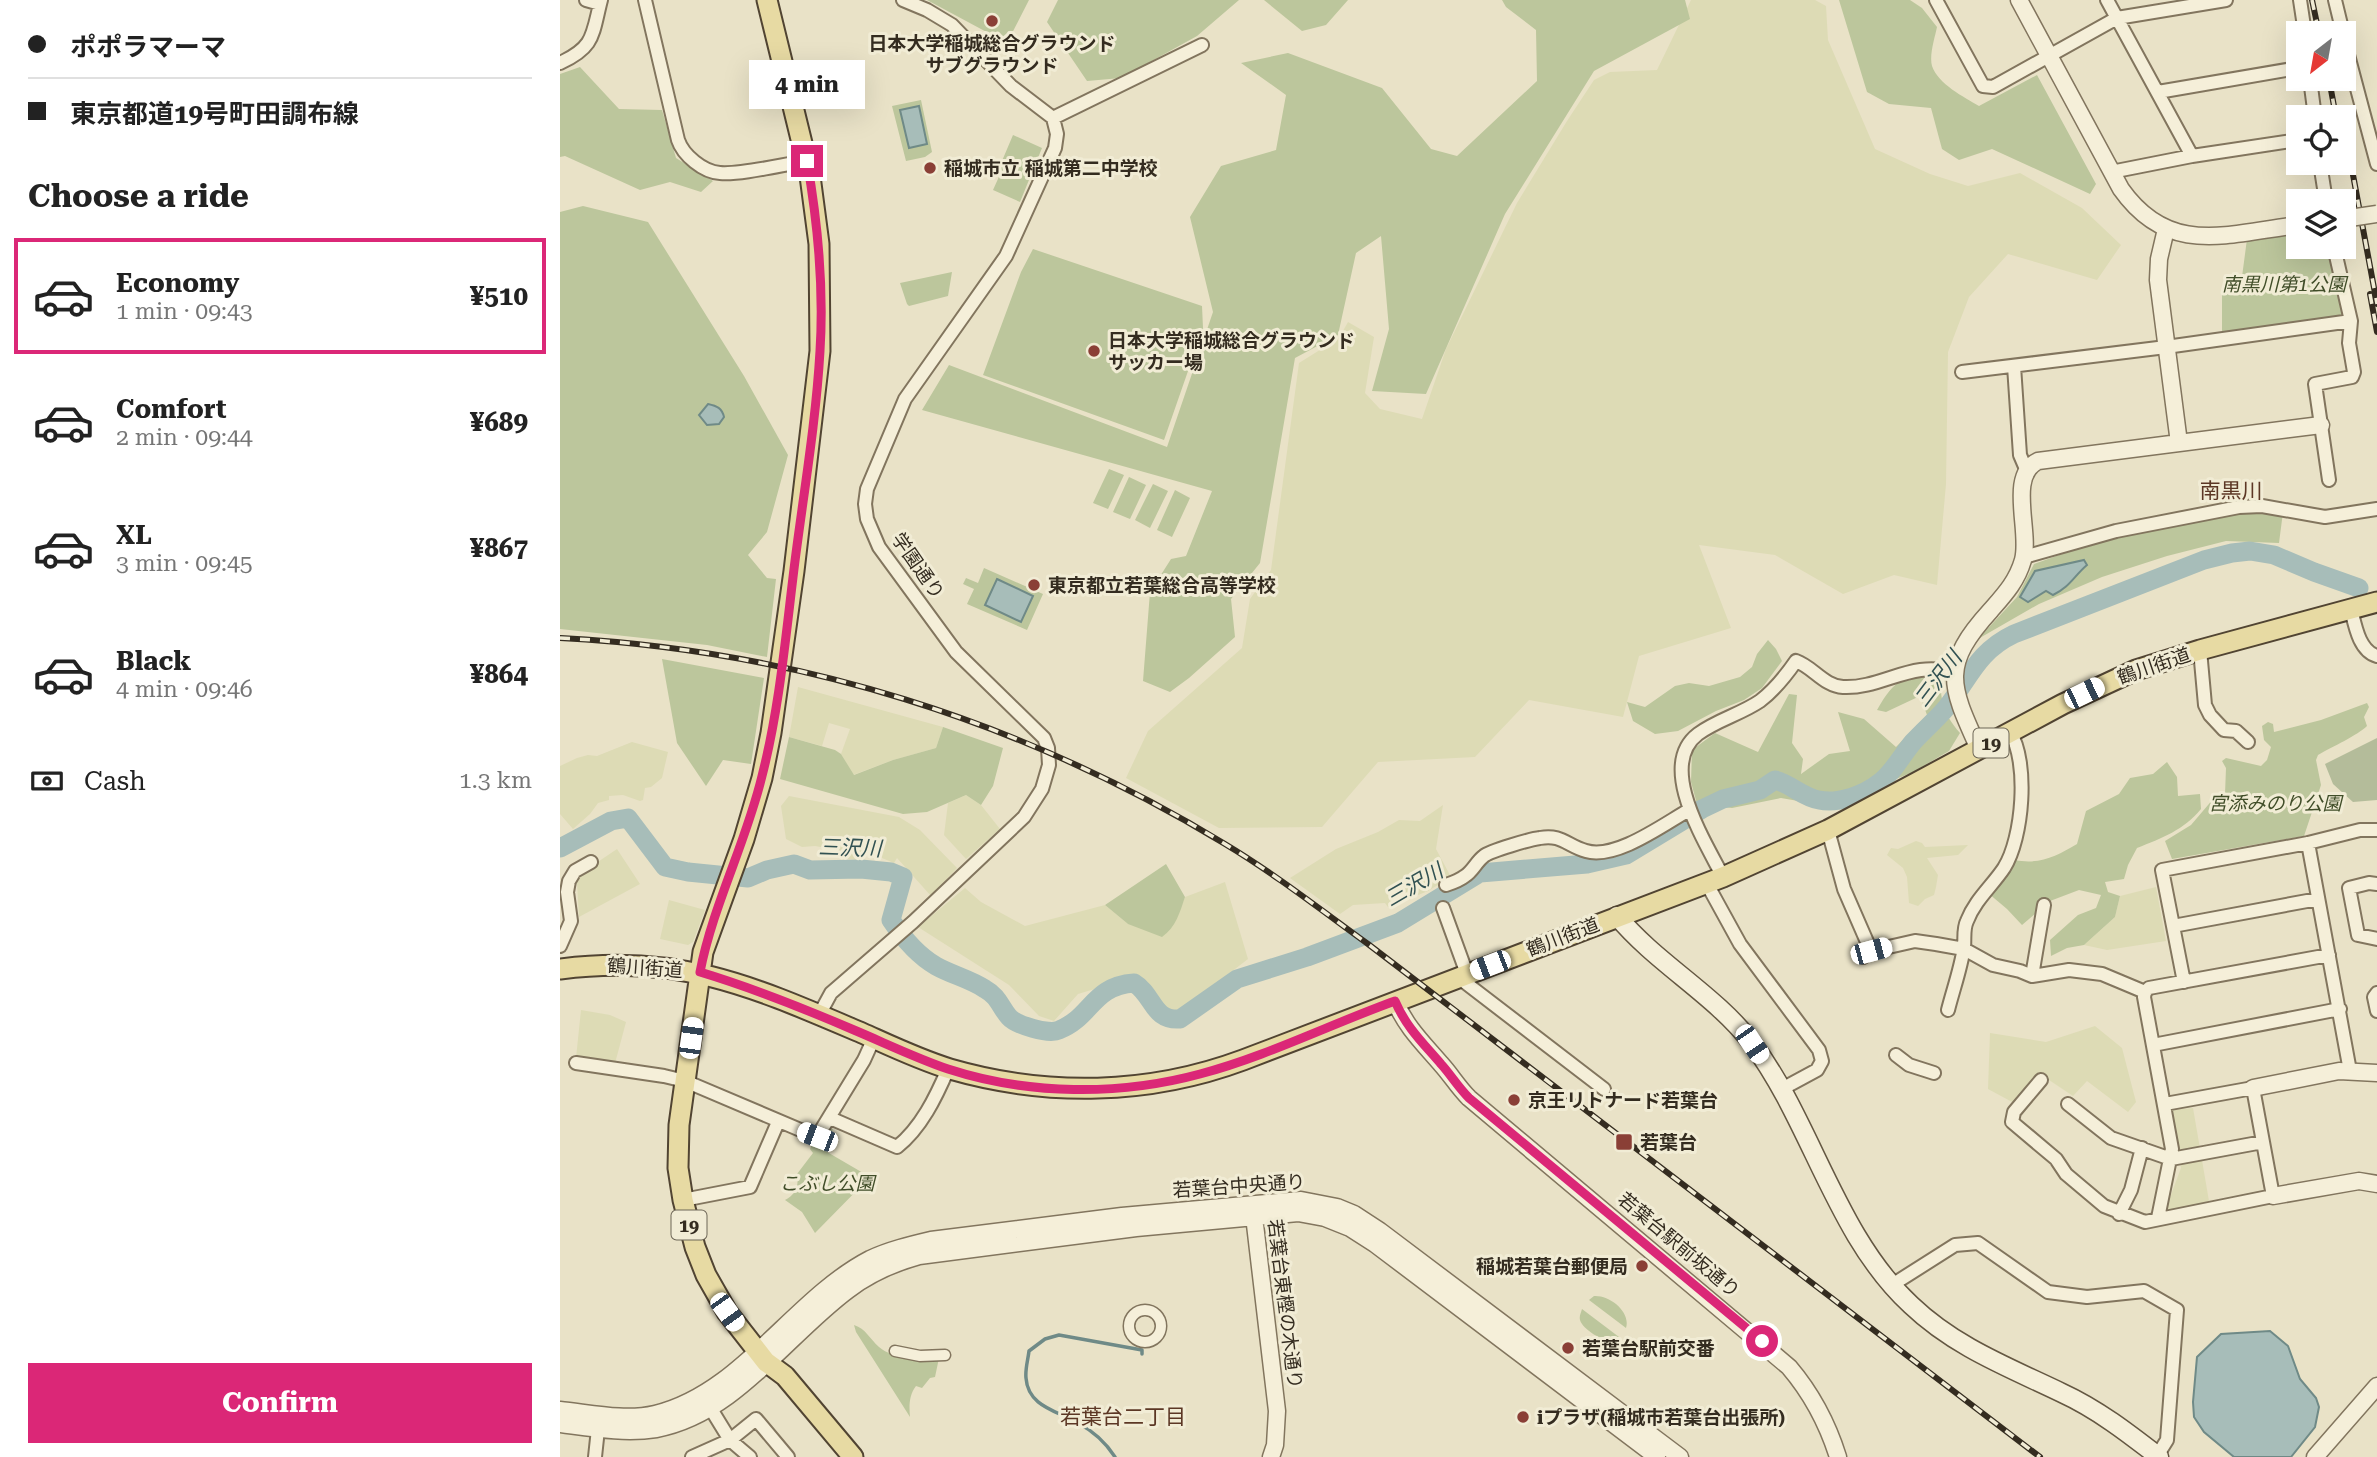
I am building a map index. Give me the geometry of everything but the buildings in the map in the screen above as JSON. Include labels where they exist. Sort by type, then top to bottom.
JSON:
[{"type":"main road","name":"19","points":[[767,0],[807,161],[819,244],[820,351],[790,606],[771,733],[762,778],[744,839],[706,942],[679,1125],[678,1168],[691,1235],[706,1275],[727,1312],[778,1385],[839,1457]]},
{"type":"main road","name":"鶴川街道","points":[[560,969],[633,964],[700,972],[750,987],[948,1069],[985,1078],[1055,1088],[1099,1089],[1148,1085],[1222,1068],[1715,881],[1828,830],[2010,732],[2136,670],[2377,602]]},
{"type":"main road","points":[[1617,916],[1640,942],[1715,1003],[1738,1026],[1780,1090],[1852,1227],[1892,1285],[1941,1331],[1974,1352],[2093,1410],[2158,1456]]},
{"type":"main road","name":"19","points":[[761,1357],[785,1376],[853,1457]]},
{"type":"street","points":[[560,63],[584,49],[590,41],[601,2],[586,0]]},
{"type":"street","points":[[645,0],[678,140],[686,154],[706,169],[722,174],[807,161]]},
{"type":"street","points":[[903,0],[952,25],[1011,86],[1053,118],[1144,71],[1202,45]]},
{"type":"street","points":[[1936,0],[1983,86],[1993,87],[2117,18],[2226,0]]},
{"type":"street","points":[[2019,0],[2111,172],[2132,204],[2143,215],[2166,229],[2201,237],[2286,226]]},
{"type":"street","points":[[2107,0],[2192,156]]},
{"type":"street","points":[[2300,0],[2303,21]]},
{"type":"street","points":[[2335,0],[2340,21]]},
{"type":"street","points":[[2158,92],[2286,70]]},
{"type":"street","points":[[2356,84],[2377,164]]},
{"type":"street","name":"学園通り","points":[[819,1015],[831,993],[890,943],[1024,817],[1042,789],[1049,765],[1048,748],[1037,730],[956,652],[879,547],[867,519],[865,504],[867,489],[905,399],[1006,256],[1055,148],[1057,134],[1053,118]]},
{"type":"street","points":[[2111,172],[2286,142]]},
{"type":"street","points":[[2356,217],[2377,214]]},
{"type":"street","points":[[2166,229],[2159,260],[2158,280],[2179,443]]},
{"type":"street","points":[[2329,480],[2315,384],[2347,379],[2352,377],[2354,372],[2349,343],[2351,321],[2337,259]]},
{"type":"street","points":[[1962,372],[2351,321]]},
{"type":"street","points":[[2014,366],[2020,455],[2026,469]]},
{"type":"street","points":[[1979,749],[1960,707],[1954,675],[1965,642],[2009,590],[2020,570],[2025,542],[2021,484],[2026,469],[2038,461],[2321,425]]},
{"type":"street","points":[[2024,557],[2116,531],[2239,507],[2262,506],[2325,517],[2377,509]]},
{"type":"street","points":[[2351,609],[2362,644],[2370,654],[2377,656]]},
{"type":"street","points":[[2200,650],[2205,705],[2210,715],[2224,730],[2236,731],[2248,742]]},
{"type":"street","points":[[1780,1090],[1816,1070],[1822,1061],[1819,1050],[1740,944],[1681,784],[1684,756],[1696,735],[1761,700],[1797,661],[1839,687],[1853,687],[1924,668],[1938,668],[1954,675]]},
{"type":"street","points":[[1948,1010],[1964,948],[1967,920],[2004,867],[2017,828],[2023,795],[2018,744],[2010,732]]},
{"type":"street","points":[[1446,886],[1466,876],[1484,856],[1495,850],[1545,837],[1561,838],[1584,851],[1595,853],[1611,850],[1625,846],[1690,810]]},
{"type":"street","points":[[1828,830],[1844,889],[1867,954],[1915,941],[1964,948],[1993,965],[2032,976],[2069,970],[2102,974],[2145,992]]},
{"type":"street","points":[[2183,982],[2162,870],[2308,843],[2360,830],[2377,830]]},
{"type":"street","points":[[2308,843],[2350,1071]]},
{"type":"street","points":[[560,946],[571,921],[567,892],[569,881],[575,871],[591,862]]},
{"type":"street","points":[[2377,884],[2369,883],[2349,888],[2358,935],[2377,939]]},
{"type":"street","points":[[2173,926],[2318,899]]},
{"type":"street","points":[[2032,976],[2044,905]]},
{"type":"street","points":[[1443,908],[1463,975],[1604,1089]]},
{"type":"street","points":[[2145,992],[2149,988],[2329,955]]},
{"type":"street","points":[[2145,992],[2172,1149],[2158,1218]]},
{"type":"street","points":[[2377,993],[2374,997],[2377,1011]]},
{"type":"street","points":[[1395,1001],[1407,1026],[1443,1066]]},
{"type":"street","points":[[2153,1045],[2340,1009]]},
{"type":"street","points":[[576,1063],[685,1081],[817,1137],[864,1060],[874,1038]]},
{"type":"street","points":[[1896,1055],[1909,1065],[1934,1073]]},
{"type":"street","name":"若葉台駅前坂通り","points":[[1443,1066],[1461,1090],[1790,1367],[1807,1388],[1821,1413],[1838,1457]]},
{"type":"street","name":"若葉台駅前坂通り","points":[[1443,1066],[1460,1077],[1797,1361],[1816,1384],[1829,1407],[1847,1457]]},
{"type":"street","points":[[830,1118],[897,1147],[911,1136],[940,1088],[948,1069]]},
{"type":"street","points":[[2165,1104],[2350,1071],[2377,1073]]},
{"type":"street","points":[[2041,1080],[2014,1112],[2012,1122],[2056,1159],[2066,1174],[2104,1206],[2145,1222],[2360,1181],[2377,1184]]},
{"type":"street","points":[[2253,1088],[2273,1196]]},
{"type":"street","points":[[2068,1104],[2111,1138],[2171,1159],[2263,1142]]},
{"type":"street","points":[[683,1200],[750,1187],[778,1122]]},
{"type":"street","points":[[2119,1213],[2131,1190],[2142,1149]]},
{"type":"street","name":"若葉台中央通り","points":[[1248,1213],[1310,1201],[1354,1214],[1680,1457]]},
{"type":"street","name":"若葉台中央通り","points":[[761,1357],[840,1279],[869,1260],[907,1245],[1000,1231],[1248,1213],[1298,1213],[1325,1218],[1350,1228],[1376,1244],[1657,1457]]},
{"type":"street","name":"若葉台東樫の木通り","points":[[1248,1213],[1267,1411],[1265,1441],[1260,1457]]},
{"type":"street","name":"若葉台東樫の木通り","points":[[1248,1213],[1277,1411],[1275,1445],[1271,1457]]},
{"type":"street","points":[[1892,1285],[1955,1245],[1978,1243],[2049,1292],[2087,1297],[2144,1291],[2177,1310],[2167,1440],[2158,1456]]},
{"type":"street","points":[[895,1351],[919,1356],[945,1355]]},
{"type":"street","points":[[560,1424],[598,1429],[643,1430],[680,1423],[711,1409],[761,1357]]},
{"type":"street","points":[[560,1410],[626,1417],[663,1412],[697,1398],[761,1357]]},
{"type":"street","points":[[2316,1457],[2377,1386]]},
{"type":"street","points":[[711,1409],[730,1440],[750,1457]]},
{"type":"street","points":[[692,1457],[730,1440],[756,1419],[788,1457]]},
{"type":"street","points":[[595,1457],[598,1429]]},
{"type":"shaded area","points":[[1691,0],[1815,0],[1826,6],[1828,40],[1875,149],[1930,174],[1968,186],[2020,173],[2082,208],[2121,245],[2097,280],[2008,254],[1969,297],[1948,352],[1946,484],[1937,585],[1894,575],[1843,594],[1775,555],[1699,545],[1731,628],[1639,656],[1623,717],[1529,700],[1475,757],[1378,762],[1322,827],[1219,828],[1126,778],[1148,731],[1242,648],[1250,599],[1271,570],[1299,363],[1339,338],[1348,322],[1374,337],[1365,393],[1380,409],[1422,419],[1446,349],[1517,203],[1567,121],[1594,80],[1610,72],[1657,70]]},
{"type":"shaded area","points":[[798,687],[943,727],[936,748],[853,775],[841,754],[850,729],[829,723],[822,746],[789,737]]},
{"type":"shaded area","points":[[632,742],[668,752],[662,778],[651,787],[645,788],[643,800],[623,795],[609,796],[609,800],[598,803],[573,829],[560,814],[560,766],[588,755],[597,756]]},
{"type":"shaded area","points":[[966,795],[981,805],[1000,829],[966,859],[944,835],[948,803]]},
{"type":"shaded area","points":[[789,796],[899,817],[920,830],[957,868],[931,896],[897,858],[894,863],[882,858],[873,848],[861,860],[847,859],[837,850],[815,846],[802,847],[786,839],[781,806]]},
{"type":"shaded area","points":[[1443,805],[1436,849],[1451,877],[1428,891],[1388,907],[1385,903],[1353,905],[1340,914],[1290,878],[1336,849],[1378,832],[1399,820],[1420,821]]},
{"type":"shaded area","points":[[1916,841],[1925,847],[1968,845],[1958,855],[1927,858],[1938,875],[1936,887],[1934,895],[1918,906],[1909,903],[1907,877],[1903,868],[1887,855],[1891,848],[1898,849]]},
{"type":"shaded area","points":[[617,849],[640,884],[579,917],[577,883],[583,872]]},
{"type":"shaded area","points":[[1225,882],[1248,959],[1183,1009],[1167,1013],[1138,976],[1078,994],[1054,1021],[1039,1016],[1009,985],[918,927],[965,888],[981,902],[1025,926],[1105,905],[1128,924],[1176,920],[1185,897]]},
{"type":"shaded area","points":[[2156,887],[2166,941],[2107,950],[2084,945],[2115,917],[2120,896]]},
{"type":"shaded area","points":[[669,900],[705,910],[693,942],[688,945],[660,939]]},
{"type":"shaded area","points":[[581,1010],[610,1015],[626,1022],[614,1067],[576,1058]]},
{"type":"shaded area","points":[[2095,1026],[2122,1048],[2136,1102],[2128,1112],[2087,1081],[2073,1096],[2049,1080],[2034,1081],[2014,1103],[1988,1089],[1990,1033],[2046,1042]]},
{"type":"shaded area","points":[[2193,1108],[2209,1201],[2169,1212],[2166,1208],[2181,1168],[2171,1110]]},
{"type":"green space","name":"日本大学稲城総合グラウンド サブグラウンド","points":[[927,0],[1029,0],[1007,43]]},
{"type":"green space","points":[[1058,0],[1239,0],[1197,36],[1121,78],[1087,81],[1047,22]]},
{"type":"green space","points":[[1264,0],[1348,0],[1326,25],[1302,31]]},
{"type":"green space","points":[[1502,0],[1685,0],[1690,19],[1594,71],[1505,214],[1426,394],[1372,391],[1389,329],[1381,236],[1356,253],[1338,335],[1295,358],[1260,563],[1231,599],[1235,637],[1170,692],[1143,681],[1150,592],[1171,559],[1186,556],[1212,491],[922,410],[949,365],[1167,447],[1213,312],[1190,217],[1221,166],[1276,150],[1286,95],[1241,63],[1288,53],[1382,88],[1431,149],[1457,156],[1537,81],[1536,30],[1506,7]]},
{"type":"green space","points":[[1839,0],[1910,0],[1922,8],[1937,27],[1931,57],[1935,73],[1952,89],[1979,106],[2037,75],[2096,184],[2090,194],[1992,149],[1959,160],[1942,149],[1931,108],[1889,104],[1867,92]]},
{"type":"green space","points":[[580,67],[619,109],[662,110],[676,158],[713,181],[701,192],[670,182],[640,190],[565,156],[560,157],[560,74]]},
{"type":"green space","points":[[921,100],[932,152],[925,157],[906,161],[892,106]]},
{"type":"green space","points":[[1013,135],[1042,148],[1020,202],[993,190]]},
{"type":"green space","points":[[583,206],[648,222],[744,376],[788,455],[767,532],[748,555],[767,578],[776,579],[767,657],[707,645],[560,629],[560,212]]},
{"type":"green space","name":"南黒川第1公園","points":[[2286,234],[2286,259],[2330,259],[2341,318],[2222,332],[2222,291],[2240,292],[2247,239]]},
{"type":"green space","name":"日本大学稲城総合グラウンド サッカー場","points":[[1033,249],[1202,306],[1203,328],[1164,440],[983,375],[1021,272]]},
{"type":"green space","points":[[952,272],[948,296],[909,306],[907,304],[900,283]]},
{"type":"green space","points":[[1109,469],[1124,475],[1108,509],[1093,503]]},
{"type":"green space","points":[[1129,477],[1146,485],[1130,519],[1113,512]]},
{"type":"green space","points":[[1153,484],[1168,491],[1150,528],[1135,520]]},
{"type":"green space","points":[[1175,490],[1190,498],[1172,537],[1157,530]]},
{"type":"green space","points":[[2283,512],[2279,543],[2226,541],[2167,556],[2102,577],[2039,604],[1978,639],[2017,597],[2034,564],[2104,539],[2237,514]]},
{"type":"green space","points":[[984,568],[1043,594],[1027,630],[967,604],[974,589],[963,584],[966,578],[978,583]]},
{"type":"green space","points":[[1768,640],[1782,661],[1762,688],[1744,700],[1678,731],[1655,734],[1633,721],[1627,702],[1645,707],[1675,686],[1689,683],[1709,686],[1740,677],[1752,667],[1757,654]]},
{"type":"green space","points":[[662,659],[764,678],[751,764],[723,760],[706,786],[677,743]]},
{"type":"green space","points":[[1940,675],[1944,706],[1949,719],[1960,733],[1949,751],[1913,772],[1872,789],[1844,809],[1781,798],[1732,808],[1697,804],[1691,782],[1692,750],[1715,733],[1758,752],[1789,694],[1797,695],[1792,743],[1803,759],[1801,774],[1829,754],[1850,751],[1838,712],[1864,719],[1896,747],[1927,715],[1920,696],[1886,712],[1877,710],[1901,681]]},
{"type":"green space","name":"宮添みのり公園","points":[[2367,703],[2369,707],[2364,717],[2367,726],[2318,755],[2316,760],[2321,785],[2304,836],[2172,859],[2165,841],[2191,825],[2214,798],[2225,794],[2226,768],[2222,761],[2226,758],[2261,766],[2267,760],[2271,747],[2264,740],[2262,726],[2268,722],[2273,724],[2274,732],[2321,720]]},
{"type":"green space","points":[[943,727],[1003,748],[993,786],[981,805],[966,795],[927,812],[903,814],[780,779],[789,737],[835,750],[841,754],[854,775],[936,748]]},
{"type":"green space","points":[[2377,738],[2377,800],[2353,802],[2333,784],[2325,764]]},
{"type":"green space","points":[[2167,762],[2177,777],[2178,796],[2200,794],[2201,809],[2180,828],[2137,848],[2124,879],[2105,882],[2108,892],[2120,896],[2115,917],[2084,945],[2067,948],[2051,956],[2050,940],[2078,915],[2096,908],[2101,895],[2079,890],[2050,901],[2022,925],[1988,893],[2015,860],[2048,858],[2077,844],[2086,811],[2119,794],[2130,778],[2153,774]]},
{"type":"green space","points":[[1166,864],[1185,897],[1174,924],[1162,937],[1128,924],[1105,905]]},
{"type":"green space","name":"こぶし公園","points":[[828,1128],[833,1129],[822,1149],[870,1177],[815,1233],[802,1212],[785,1200],[796,1189],[797,1174],[813,1153],[810,1149],[813,1142],[818,1143]]},
{"type":"green space","points":[[1594,1296],[1606,1298],[1618,1306],[1625,1316],[1626,1328],[1589,1300]]},
{"type":"green space","points":[[1582,1309],[1619,1337],[1613,1342],[1589,1331],[1580,1320]]},
{"type":"green space","points":[[854,1325],[865,1331],[879,1347],[892,1354],[939,1358],[935,1377],[930,1378],[922,1388],[916,1386],[914,1389],[910,1401],[910,1417],[856,1332]]},
{"type":"water","points":[[919,106],[927,144],[909,148],[900,110]]},
{"type":"water","points":[[708,404],[722,411],[724,417],[719,424],[707,425],[699,415]]},
{"type":"water","points":[[2084,560],[2087,565],[2059,592],[2053,595],[2046,591],[2028,602],[2020,597],[2035,571]]},
{"type":"water","points":[[997,579],[1033,596],[1021,622],[985,605]]},
{"type":"water","points":[[2270,1331],[2288,1346],[2300,1379],[2316,1398],[2319,1407],[2315,1427],[2291,1457],[2234,1457],[2204,1432],[2194,1417],[2197,1357],[2221,1334]]},
{"type":"waterway","name":"三沢川","points":[[560,848],[611,821],[628,818],[665,867],[688,872],[748,878],[767,870],[794,864],[810,870],[861,869],[891,872],[903,877],[891,920],[906,940],[936,966],[990,992],[1009,1017],[1018,1023],[1041,1030],[1059,1030],[1079,1018],[1109,990],[1134,983],[1141,988],[1158,1012],[1171,1019],[1180,1019],[1237,979],[1307,957],[1398,923],[1480,873],[1587,864],[1626,855],[1702,809],[1723,799],[1760,790],[1775,780],[1819,800],[1842,800],[1858,795],[1889,774],[1913,742],[1947,707],[1983,657],[2002,641],[2204,560],[2250,551],[2274,555],[2359,588]]},
{"type":"waterway","points":[[1115,1457],[1089,1430],[1045,1407],[1032,1396],[1026,1378],[1029,1351],[1045,1339],[1059,1335],[1142,1350],[1142,1354]]},
{"type":"railway","points":[[2312,0],[2316,21]]},
{"type":"railway","points":[[2331,91],[2334,105]]},
{"type":"railway","points":[[2353,175],[2377,304]]},
{"type":"railway","points":[[2370,294],[2377,332]]},
{"type":"railway","points":[[560,638],[648,645],[735,658],[821,676],[905,699],[988,728],[1069,762],[1148,800],[1225,844],[1298,892],[2040,1457]]},
{"type":"place","name":"日本大学稲城総合グラウンド サブグラウンド","points":[[992,21]]},
{"type":"place","name":"稲城市立 稲城第二中学校","points":[[930,168]]},
{"type":"place","name":"日本大学稲城総合グラウンド サッカー場","points":[[1094,351]]},
{"type":"place","name":"東京都立若葉総合高等学校","points":[[1034,585]]},
{"type":"place","name":"京王リトナード若葉台","points":[[1514,1100]]},
{"type":"place","name":"若葉台","points":[[1624,1142]]},
{"type":"place","name":"稲城若葉台郵便局","points":[[1642,1266]]},
{"type":"place","name":"若葉台駅前交番","points":[[1568,1348]]},
{"type":"place","name":"iプラザ(稲城市若葉台出張所)","points":[[1523,1417]]},
{"type":"district","name":"南黒川","points":[[2231,491]]},
{"type":"district","name":"若葉台二丁目","points":[[1123,1417]]},
{"type":"route","points":[[807,161],[819,244],[820,351],[790,606],[762,778],[744,839],[706,942],[700,972],[766,993],[948,1069],[1022,1085],[1055,1088],[1099,1089],[1148,1085],[1199,1075],[1395,1001],[1407,1026],[1469,1098],[1762,1341]]}]
